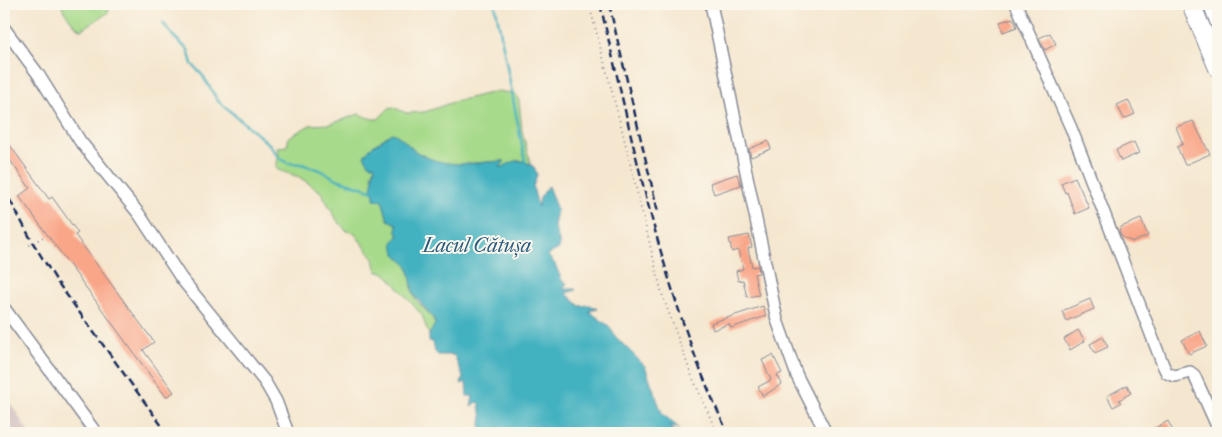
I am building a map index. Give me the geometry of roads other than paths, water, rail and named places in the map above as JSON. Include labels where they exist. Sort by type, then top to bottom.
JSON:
[{"type":"highway","points":[[1191,4],[1218,68]]},
{"type":"street","points":[[711,4],[777,320],[797,376],[826,433]]},
{"type":"street","points":[[1016,4],[1071,128],[1163,365],[1167,373],[1174,376],[1190,372],[1194,375],[1218,428]]},
{"type":"street","points":[[1209,4],[1218,28]]},
{"type":"street","points":[[4,28],[42,81],[80,141],[139,214],[181,278],[265,382],[276,401],[288,433]]},
{"type":"street","points":[[4,308],[96,433]]},
{"type":"water","name":"Lacul Cătușa","points":[[392,133],[400,137],[420,154],[441,162],[462,164],[505,161],[499,168],[512,162],[523,161],[534,167],[537,175],[533,187],[538,207],[540,198],[548,186],[557,210],[554,226],[559,241],[559,249],[548,256],[555,264],[562,281],[567,283],[563,289],[576,290],[566,293],[580,306],[590,305],[598,309],[589,311],[609,326],[615,336],[645,366],[662,413],[681,430],[670,425],[675,433],[480,433],[482,416],[479,407],[481,404],[477,402],[471,407],[473,396],[467,396],[466,382],[461,384],[463,377],[454,355],[438,355],[435,352],[433,342],[429,341],[429,335],[435,324],[434,319],[414,295],[408,266],[395,254],[393,242],[399,235],[396,230],[397,224],[388,220],[382,200],[374,199],[374,194],[371,190],[375,165],[370,165],[364,156],[370,148]]},
{"type":"waterway","points":[[495,4],[525,161]]},
{"type":"waterway","points":[[163,23],[188,50],[192,64],[203,76],[218,101],[269,144],[279,158],[288,163],[301,164],[320,170],[339,180],[371,190]]},
{"type":"railway","points":[[600,4],[639,168],[668,276],[705,382],[728,433]]},
{"type":"railway","points":[[609,4],[658,212]]},
{"type":"railway","points":[[4,189],[33,243],[58,283],[167,433]]}]
